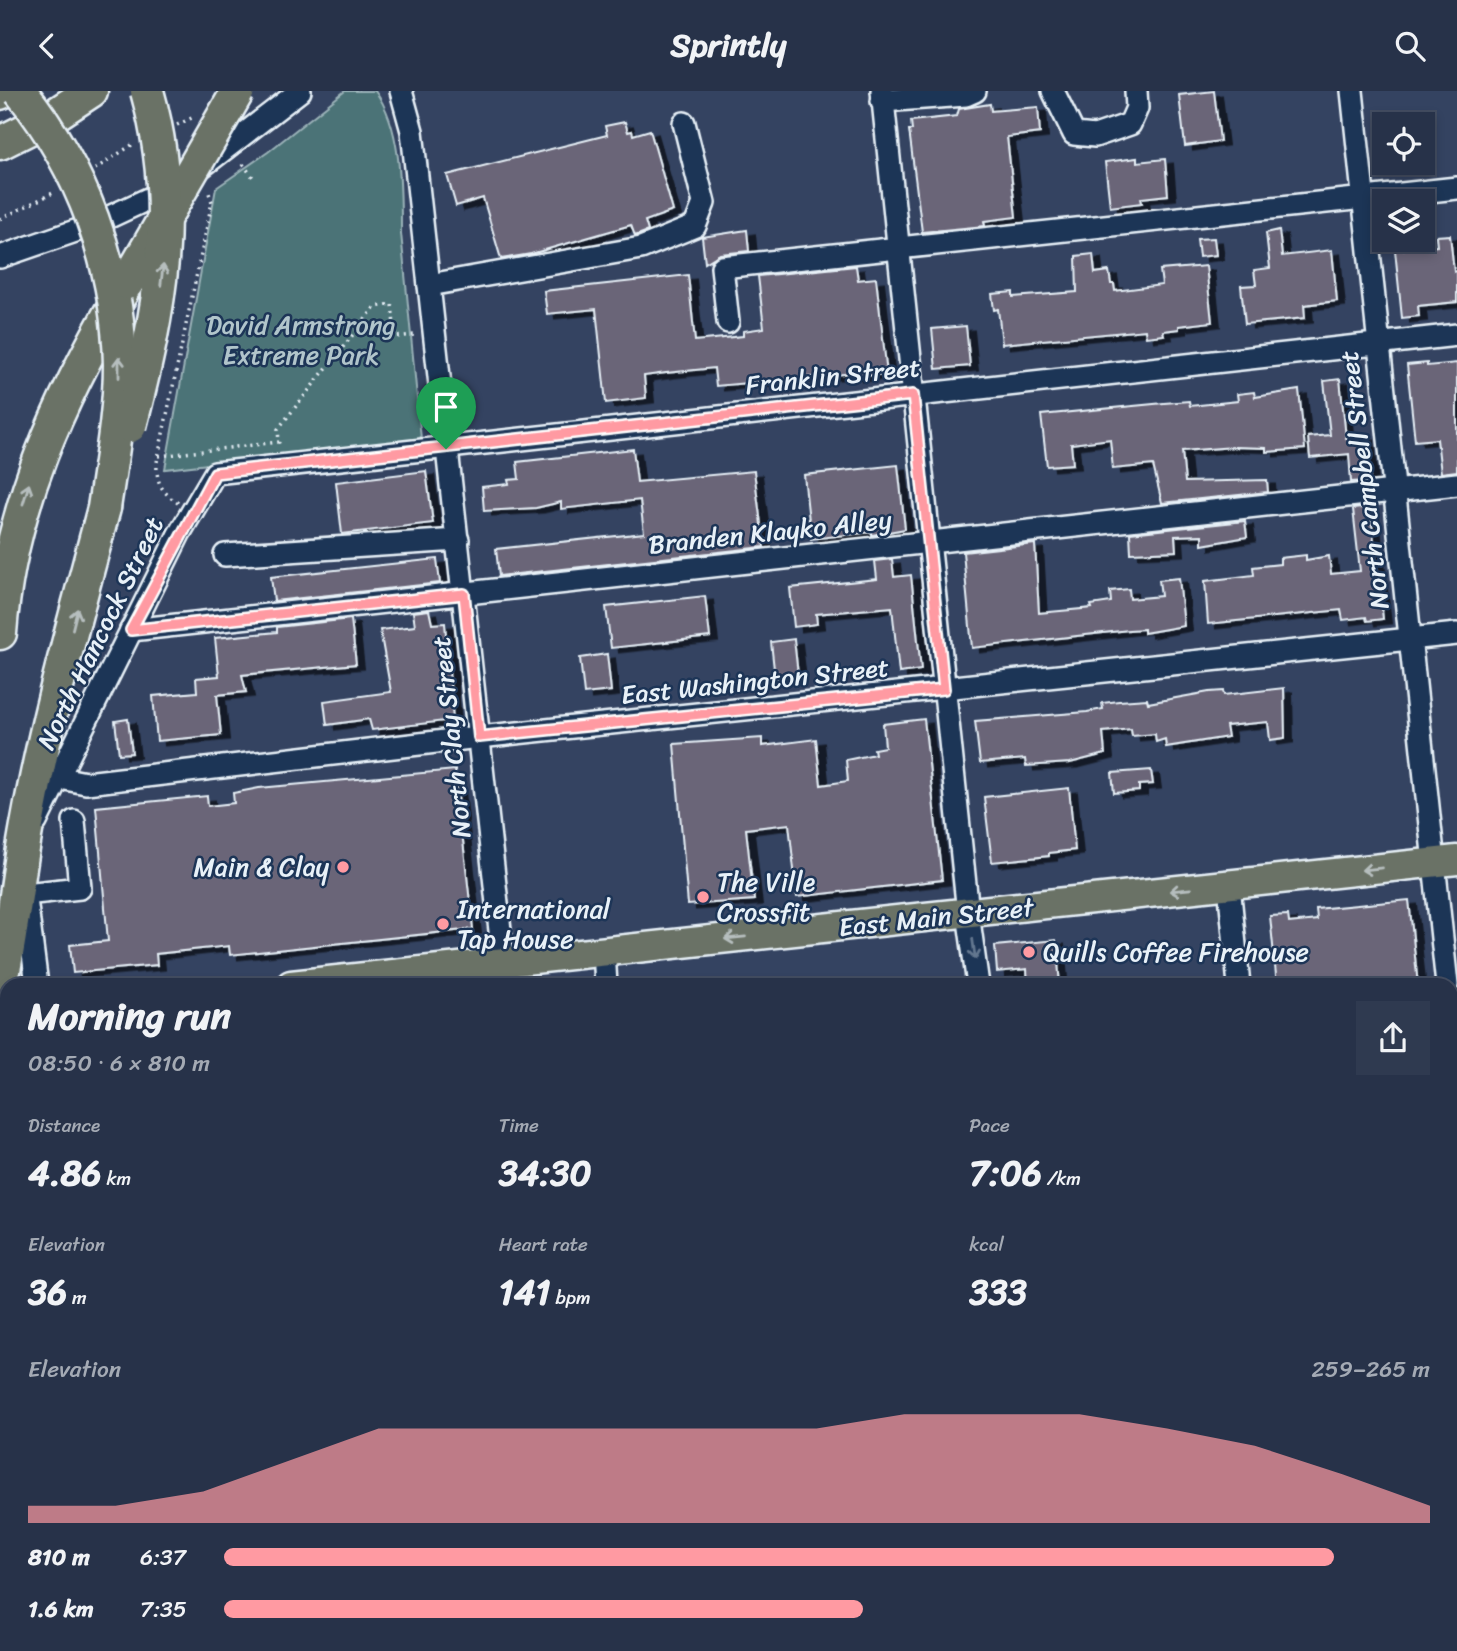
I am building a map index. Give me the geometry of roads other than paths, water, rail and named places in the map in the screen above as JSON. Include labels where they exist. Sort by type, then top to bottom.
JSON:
[{"type":"highway","points":[[20,91],[56,142],[79,185],[98,236],[113,296],[119,353],[118,404],[104,508]]},
{"type":"highway","points":[[0,143],[50,118],[91,91]]},
{"type":"highway","points":[[3,978],[41,757],[104,508],[147,361],[164,261],[165,198],[160,147],[147,91]]},
{"type":"highway","points":[[0,633],[9,560],[34,467],[58,408],[238,91]]},
{"type":"main road","name":"East Main Street","points":[[426,978],[504,974],[604,951],[1446,861]]},
{"type":"street","points":[[0,257],[90,226],[178,185],[300,91]]},
{"type":"street","name":"North Clay Street","points":[[401,91],[412,131],[504,974]]},
{"type":"street","points":[[975,91],[966,95],[882,96],[977,978]]},
{"type":"street","points":[[1053,91],[1074,134],[1095,136],[1130,124],[1137,108],[1136,91]]},
{"type":"street","name":"North Campbell Street","points":[[1352,91],[1376,343],[1410,639],[1446,861],[1447,978]]},
{"type":"street","points":[[429,285],[641,248],[695,226],[704,203],[684,123]]},
{"type":"street","points":[[728,322],[722,267],[1457,188]]},
{"type":"street","name":"Franklin Street","points":[[215,473],[1457,335]]},
{"type":"street","name":"North Hancock Street","points":[[36,978],[25,894],[24,863],[31,835],[41,809],[60,778],[131,630],[192,511],[215,473]]},
{"type":"street","name":"Branden Klayko Alley","points":[[131,630],[1457,484]]},
{"type":"street","points":[[225,555],[458,540]]},
{"type":"street","name":"East Washington Street","points":[[60,778],[86,783],[479,737],[1457,634]]},
{"type":"street","points":[[25,894],[80,888],[74,821]]},
{"type":"street","points":[[1229,885],[1238,978]]},
{"type":"street","points":[[604,951],[606,978]]},
{"type":"place","name":"Main & Clay","points":[[343,867]]},
{"type":"place","name":"The Ville Crossfit","points":[[703,897]]},
{"type":"place","name":"International Tap House","points":[[443,924]]},
{"type":"place","name":"Quills Coffee Firehouse","points":[[1029,952]]},
{"type":"park label","name":"David Armstrong Extreme Park","points":[[301,340]]}]
